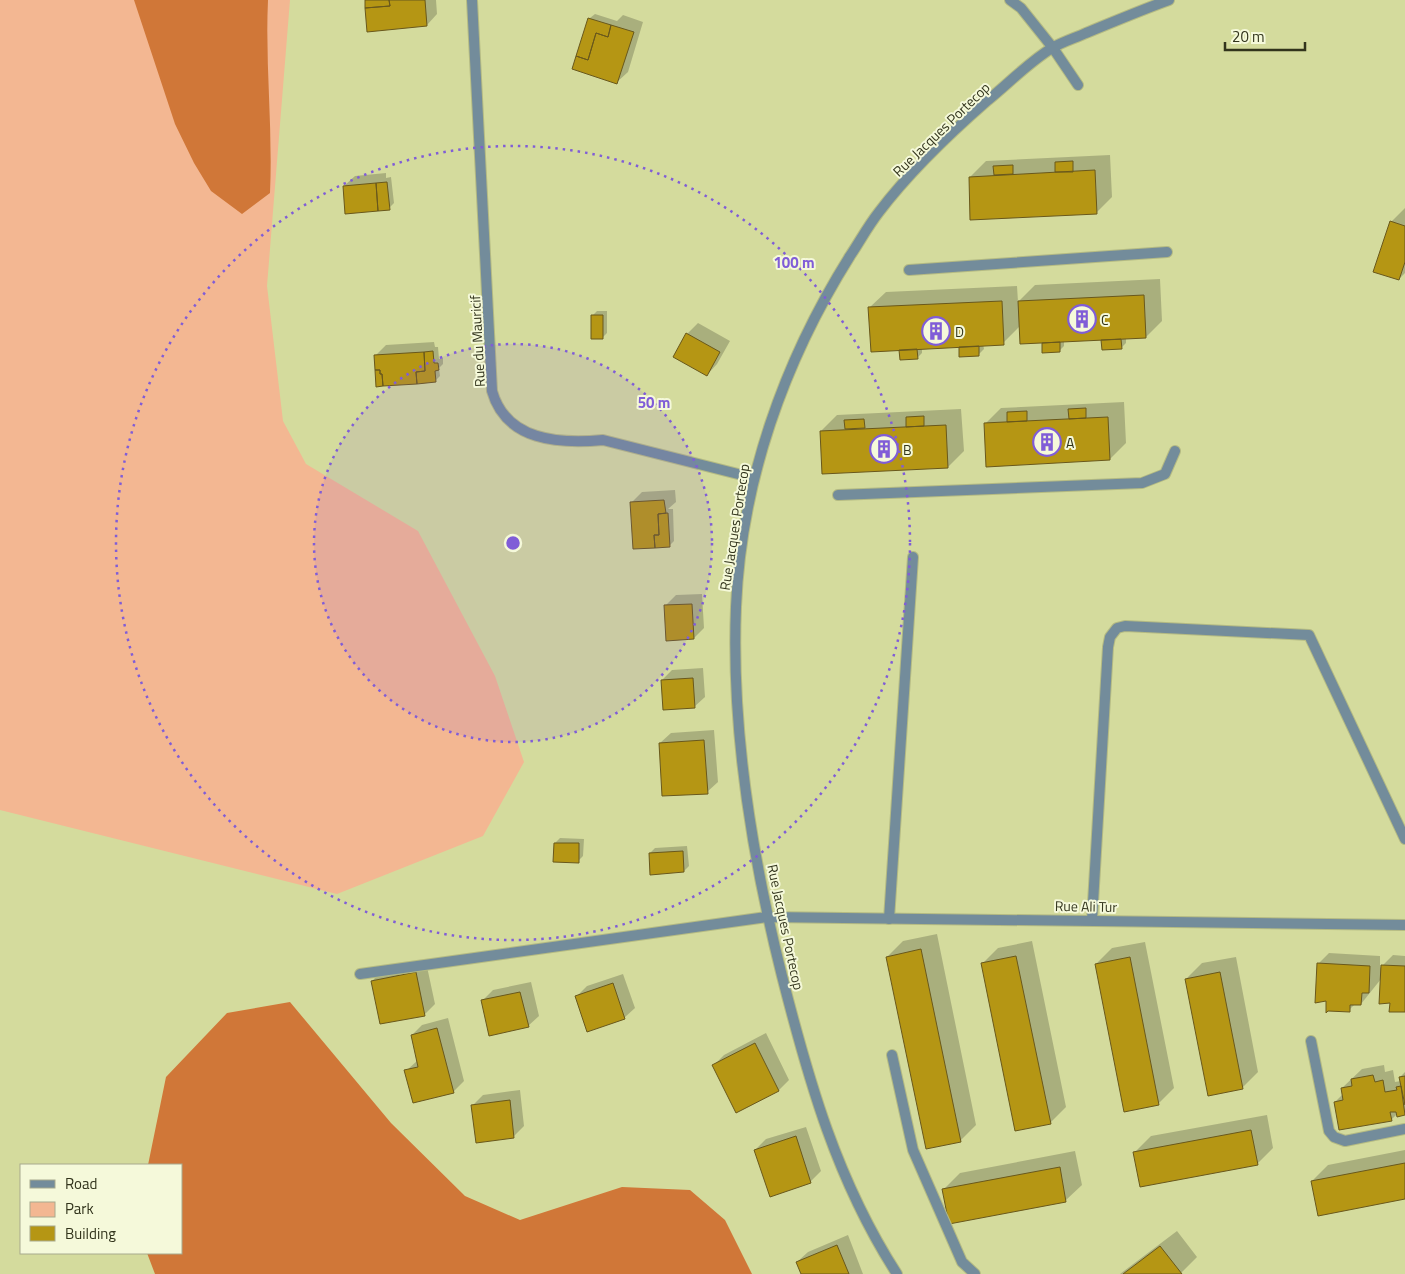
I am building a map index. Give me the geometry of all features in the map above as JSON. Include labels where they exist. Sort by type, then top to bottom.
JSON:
[{"type":"street","name":"Rue du Mauricif","points":[[472,0],[492,390],[496,406],[504,416],[520,429],[547,439],[585,442],[603,440],[754,478]]},
{"type":"street","points":[[1010,0],[1021,8],[1078,85]]},
{"type":"street","name":"Rue Jacques Portecop","points":[[897,1274],[860,1212],[838,1165],[817,1105],[797,1036],[767,917],[743,768],[736,711],[736,605],[740,560],[754,478],[762,447],[809,328],[878,213],[922,162],[971,115],[1052,48],[1169,0]]},
{"type":"street","points":[[909,270],[1167,252]]},
{"type":"street","points":[[838,494],[1142,483],[1165,474],[1174,451]]},
{"type":"street","points":[[889,919],[913,557]]},
{"type":"street","points":[[1092,920],[1108,647],[1110,637],[1117,628],[1125,626],[1309,634],[1405,839]]},
{"type":"street","name":"Rue Ali Tur","points":[[360,974],[767,917],[1405,925]]},
{"type":"street","points":[[1311,1041],[1329,1131],[1334,1137],[1345,1141],[1405,1129]]},
{"type":"street","points":[[892,1055],[912,1150],[962,1262],[975,1274]]},
{"type":"green space","points":[[0,0],[290,0],[267,286],[283,421],[306,464],[418,531],[495,676],[524,762],[483,836],[337,894],[0,810]]},
{"type":"shaded area","points":[[134,0],[268,0],[267,48],[271,144],[270,193],[242,214],[211,191],[194,163],[175,124]]},
{"type":"shaded area","points":[[290,1002],[391,1123],[465,1196],[520,1220],[622,1187],[690,1190],[725,1220],[752,1274],[155,1274],[147,1254],[182,1254],[182,1164],[148,1164],[166,1077],[227,1013]]},
{"type":"building","points":[[365,0],[389,0],[390,6],[365,8]]},
{"type":"building","points":[[389,0],[425,0],[427,26],[367,32],[365,8],[390,6]]},
{"type":"building","points":[[588,18],[611,25],[608,37],[596,33],[588,60],[576,56]]},
{"type":"building","points":[[611,25],[634,32],[617,84],[572,69],[576,56],[588,60],[596,33],[608,37]]},
{"type":"building","points":[[1073,161],[1073,172],[1055,172],[1055,162]]},
{"type":"building","points":[[1013,165],[1013,174],[994,175],[993,166]]},
{"type":"building","points":[[1095,170],[1097,214],[970,220],[969,177]]},
{"type":"building","points":[[387,182],[390,210],[378,211],[376,183]]},
{"type":"building","points":[[376,183],[378,211],[345,214],[343,186]]},
{"type":"building","points":[[1390,221],[1405,226],[1405,262],[1399,280],[1373,272]]},
{"type":"building","name":"C","points":[[1144,295],[1146,338],[1020,344],[1018,301]]},
{"type":"building","name":"D","points":[[1002,301],[1004,345],[871,352],[868,307]]},
{"type":"building","points":[[591,315],[603,315],[603,339],[591,339]]},
{"type":"building","points":[[686,333],[720,352],[707,376],[673,357]]},
{"type":"building","points":[[1121,339],[1122,349],[1102,350],[1101,340]]},
{"type":"building","points":[[1060,342],[1060,352],[1042,353],[1042,343]]},
{"type":"building","points":[[979,346],[979,356],[959,357],[959,347]]},
{"type":"building","points":[[917,349],[918,359],[900,360],[899,350]]},
{"type":"building","points":[[433,351],[434,363],[438,363],[439,370],[435,371],[436,382],[417,384],[416,372],[425,371],[424,352]]},
{"type":"building","points":[[424,352],[425,371],[416,372],[417,384],[383,386],[380,370],[375,370],[374,355]]},
{"type":"building","points":[[375,370],[380,370],[380,374],[382,374],[383,386],[376,387]]},
{"type":"building","points":[[1086,408],[1086,418],[1069,419],[1068,409]]},
{"type":"building","points":[[1027,411],[1027,421],[1007,422],[1007,412]]},
{"type":"building","points":[[924,416],[924,426],[906,427],[906,417]]},
{"type":"building","name":"A","points":[[1108,417],[1110,460],[986,467],[984,423]]},
{"type":"building","points":[[864,419],[865,428],[845,429],[844,420]]},
{"type":"building","name":"B","points":[[946,425],[948,468],[822,474],[820,431]]},
{"type":"building","points":[[664,500],[666,513],[658,514],[659,535],[654,535],[655,548],[633,549],[630,502]]},
{"type":"building","points":[[668,513],[670,547],[655,548],[654,535],[659,535],[658,514]]},
{"type":"building","points":[[692,604],[694,639],[666,641],[664,605]]},
{"type":"building","points":[[693,678],[695,708],[663,710],[661,680]]},
{"type":"building","points":[[704,740],[708,794],[662,796],[659,743]]},
{"type":"building","points":[[554,843],[579,843],[579,863],[553,862]]},
{"type":"building","points":[[683,851],[684,872],[650,875],[649,853]]},
{"type":"building","points":[[921,949],[961,1142],[926,1149],[886,957]]},
{"type":"building","points":[[1016,956],[1051,1124],[1015,1131],[981,963]]},
{"type":"building","points":[[1130,957],[1159,1105],[1124,1112],[1095,964]]},
{"type":"building","points":[[1317,963],[1370,966],[1369,993],[1362,993],[1361,1005],[1350,1005],[1350,1012],[1328,1011],[1326,1013],[1326,1001],[1315,1003]]},
{"type":"building","points":[[1381,965],[1405,966],[1405,1012],[1389,1012],[1390,1003],[1379,1004]]},
{"type":"building","points":[[416,972],[425,1016],[380,1024],[371,981]]},
{"type":"building","points":[[1220,972],[1243,1089],[1208,1096],[1185,979]]},
{"type":"building","points":[[613,983],[625,1019],[587,1032],[575,996]]},
{"type":"building","points":[[520,992],[529,1027],[489,1036],[481,1000]]},
{"type":"building","points":[[437,1028],[454,1093],[413,1103],[404,1070],[418,1067],[411,1035]]},
{"type":"building","points":[[755,1043],[779,1091],[736,1113],[712,1065]]},
{"type":"building","points":[[1373,1075],[1375,1082],[1383,1080],[1385,1092],[1397,1090],[1396,1087],[1401,1086],[1405,1115],[1397,1117],[1396,1112],[1390,1112],[1392,1121],[1339,1130],[1334,1102],[1343,1100],[1341,1088],[1352,1086],[1351,1079]]},
{"type":"building","points":[[1405,1076],[1405,1105],[1399,1077]]},
{"type":"building","points":[[510,1100],[514,1138],[476,1143],[471,1105]]},
{"type":"building","points":[[1251,1130],[1258,1165],[1140,1187],[1133,1152]]},
{"type":"building","points":[[796,1136],[811,1183],[770,1197],[754,1150]]},
{"type":"building","points":[[1405,1163],[1405,1199],[1318,1216],[1311,1181]]},
{"type":"building","points":[[1060,1167],[1066,1202],[949,1224],[942,1189]]},
{"type":"building","points":[[837,1245],[849,1274],[801,1274],[796,1262]]},
{"type":"building","points":[[1160,1246],[1182,1274],[1123,1274]]},
{"type":"place","name":"C","points":[[1082,319]]},
{"type":"place","name":"D","points":[[936,331]]},
{"type":"place","name":"A","points":[[1047,442]]},
{"type":"place","name":"B","points":[[884,449]]}]
